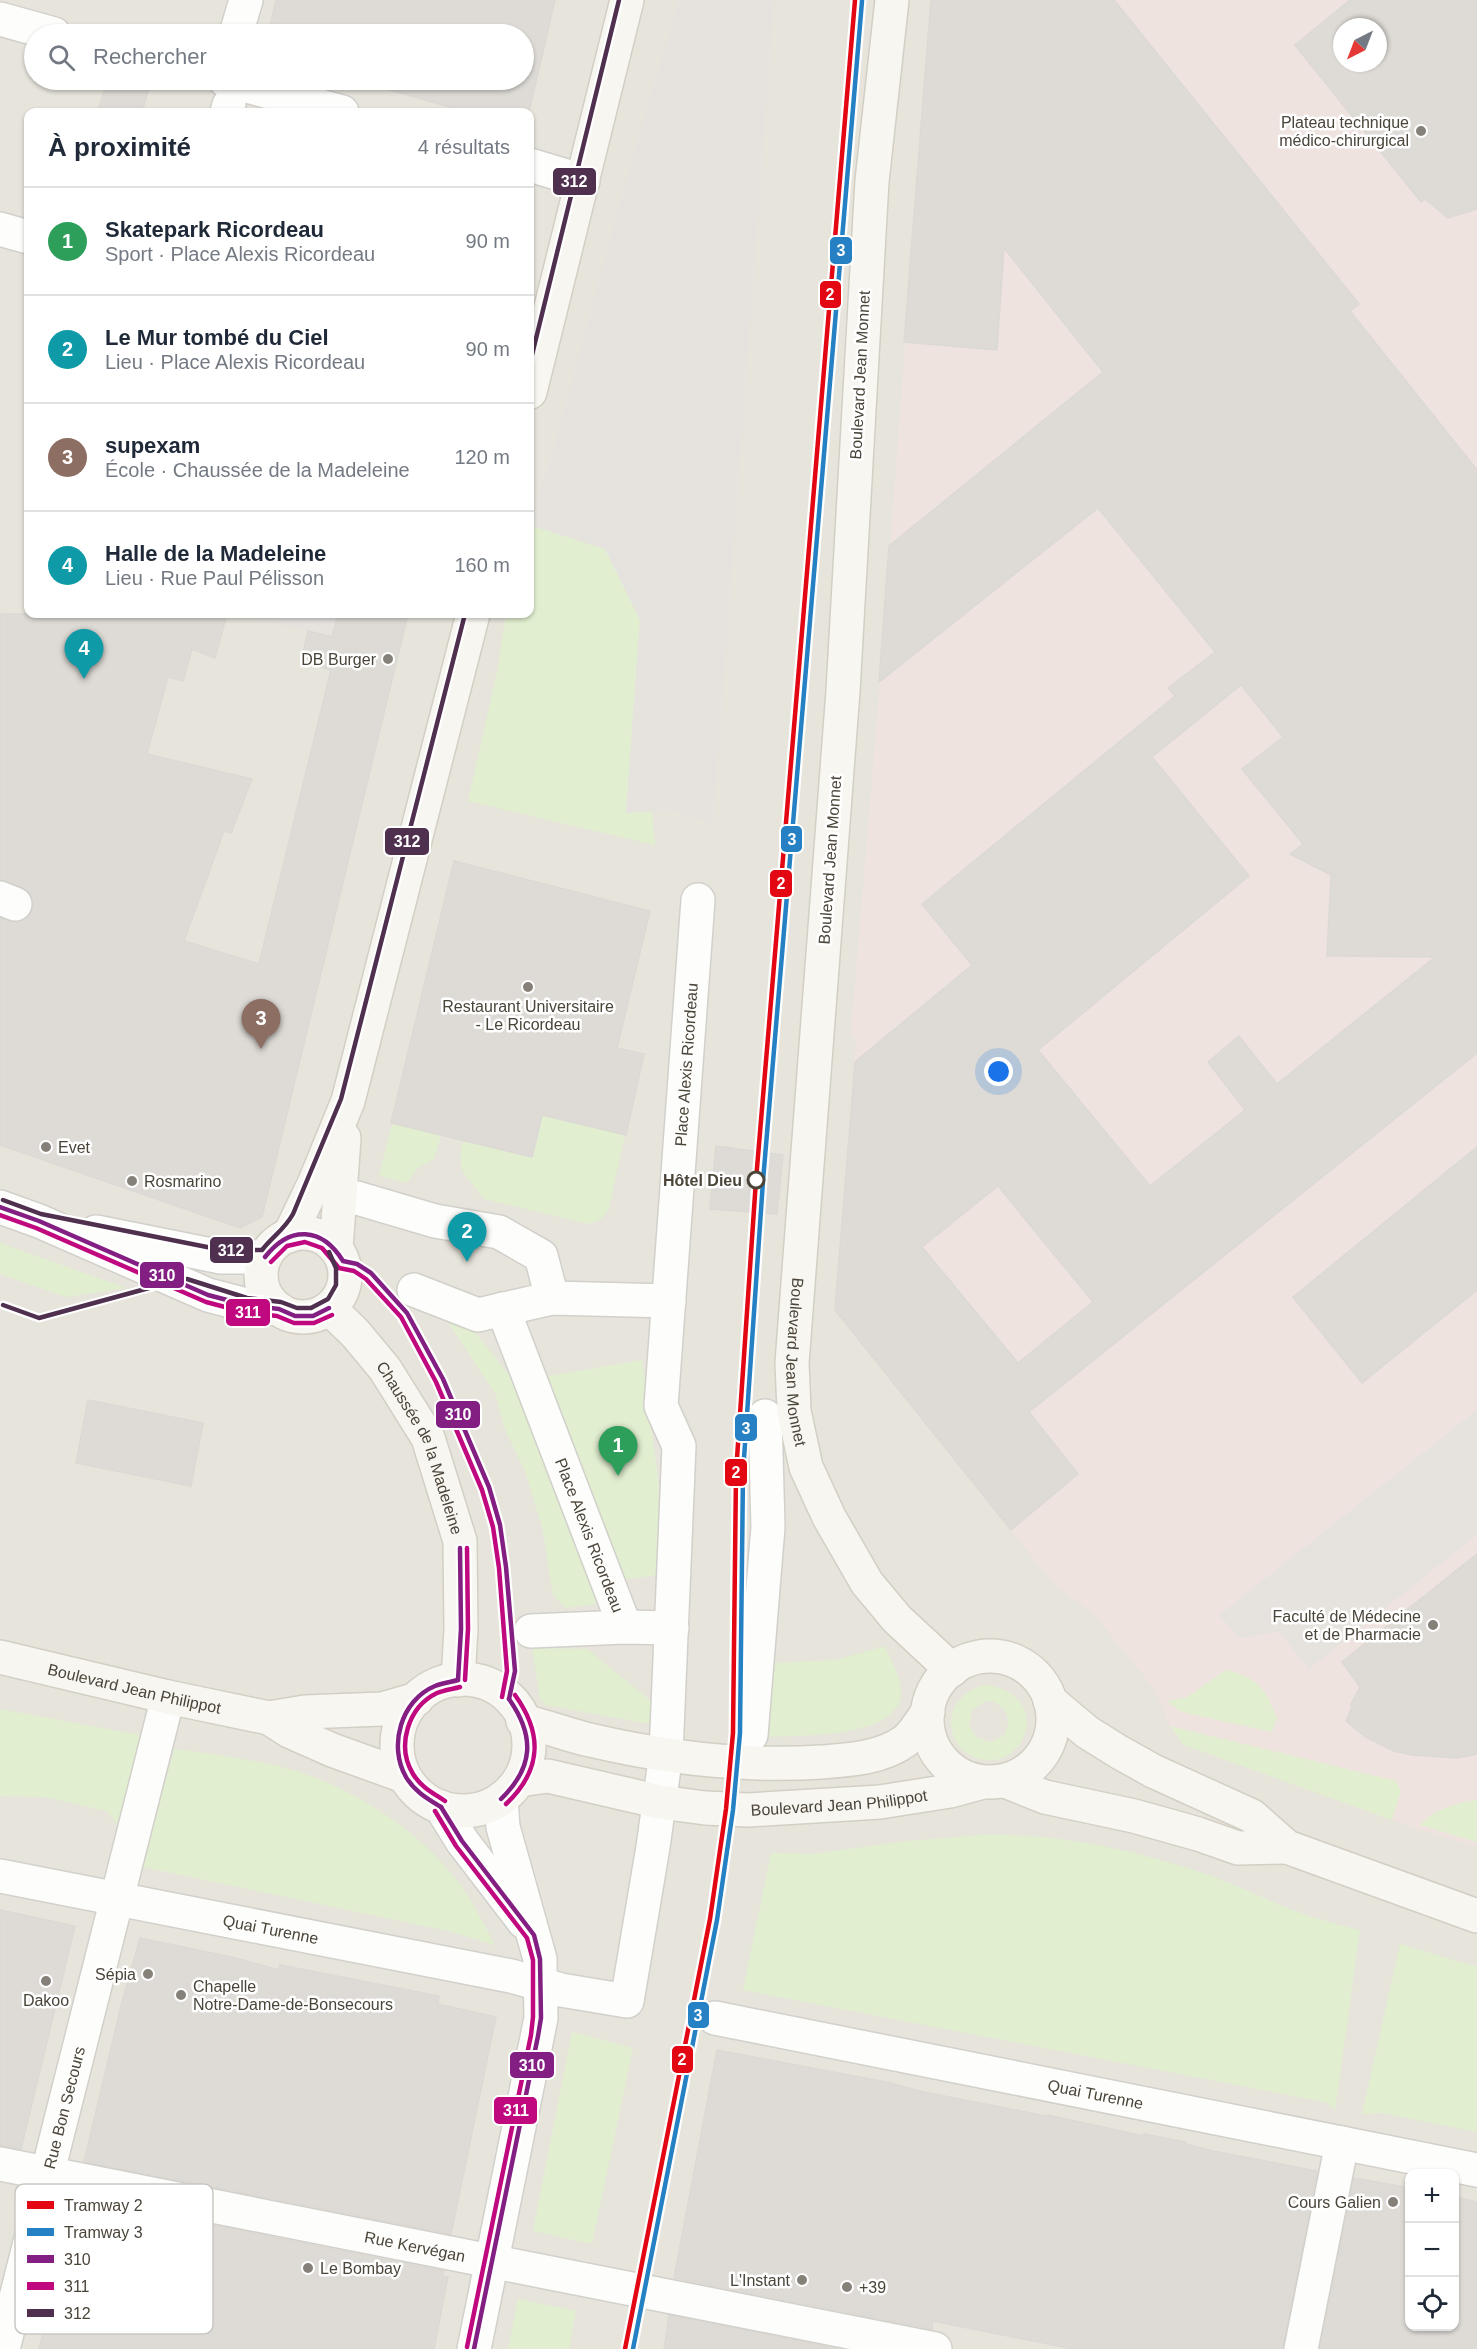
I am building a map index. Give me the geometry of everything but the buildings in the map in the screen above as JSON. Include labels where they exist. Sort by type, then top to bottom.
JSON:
[{"type":"main road","points":[[534,370],[584,181],[627,0]]},
{"type":"main road","name":"Boulevard Jean Monnet","points":[[892,0],[872,181],[843,691],[792,1364],[794,1411],[802,1451],[806,1467],[830,1517],[867,1584],[897,1619],[951,1670]]},
{"type":"main road","points":[[289,1236],[314,1184],[348,1101],[472,618]]},
{"type":"main road","points":[[336,1249],[348,1101]]},
{"type":"main road","points":[[302,1233],[315,1234],[336,1249],[343,1261],[345,1280],[341,1293],[329,1308],[307,1317],[289,1314],[273,1305],[264,1289],[261,1269],[265,1257],[278,1242],[302,1233]]},
{"type":"main road","name":"Chaussée de la Madeleine","points":[[329,1308],[355,1333],[385,1369],[428,1438],[460,1541],[461,1629],[458,1680]]},
{"type":"main road","points":[[524,1721],[586,1739],[666,1754],[748,1764],[849,1760],[886,1751],[906,1740],[928,1712],[937,1685],[951,1670],[975,1659],[991,1656],[1005,1658],[1030,1671],[1040,1682],[1050,1701],[1087,1731],[1144,1767],[1252,1816],[1287,1847]]},
{"type":"main road","name":"Boulevard Jean Philippot","points":[[0,1657],[268,1718],[289,1731],[332,1750],[404,1776]]},
{"type":"main road","points":[[458,1680],[478,1682],[495,1688],[509,1699],[524,1721],[528,1745],[524,1769],[510,1789],[493,1804],[472,1810],[452,1810],[441,1807],[416,1792],[404,1776],[397,1752],[398,1735],[406,1711],[417,1699],[436,1685],[458,1680]]},
{"type":"main road","name":"Boulevard Jean Philippot","points":[[268,1718],[305,1712],[382,1709],[417,1699]]},
{"type":"main road","points":[[994,1781],[1025,1772],[1045,1750],[1052,1729],[1050,1701]]},
{"type":"main road","points":[[928,1712],[931,1742],[943,1761],[961,1775],[994,1781],[1044,1797],[1134,1816],[1238,1848],[1287,1847],[1477,1916]]},
{"type":"main road","name":"Boulevard Jean Philippot","points":[[510,1789],[548,1776],[658,1813],[804,1808],[880,1802],[950,1791],[994,1781]]},
{"type":"street","points":[[239,24],[246,0]]},
{"type":"street","points":[[0,19],[24,26]]},
{"type":"street","points":[[227,91],[320,108]]},
{"type":"street","points":[[534,166],[584,181]]},
{"type":"street","points":[[0,229],[24,236]]},
{"type":"street","name":"Place Alexis Ricordeau","points":[[658,1813],[666,1754],[679,1446],[661,1407],[698,900]]},
{"type":"street","points":[[357,1198],[435,1221],[499,1232],[541,1256],[552,1298]]},
{"type":"street","points":[[0,1207],[39,1221],[208,1295],[246,1305],[279,1309]]},
{"type":"street","points":[[39,1221],[221,1257],[265,1257]]},
{"type":"street","points":[[414,1290],[478,1315],[552,1298],[669,1301]]},
{"type":"street","name":"Place Alexis Ricordeau","points":[[503,1309],[625,1627]]},
{"type":"street","points":[[751,1735],[768,1527],[765,1416]]},
{"type":"street","name":"Place Alexis Ricordeau","points":[[531,1631],[625,1627],[672,1628]]},
{"type":"street","name":"Rue Bon Secours","points":[[45,2184],[168,1697]]},
{"type":"street","points":[[474,2349],[541,2018],[540,1959],[503,1827],[510,1789]]},
{"type":"street","points":[[441,1807],[462,1841],[534,1935]]},
{"type":"street","name":"Quai Turenne","points":[[0,1876],[511,1976],[541,1985],[627,2001],[658,1813]]},
{"type":"street","name":"Quai Turenne","points":[[715,2019],[1477,2170]]},
{"type":"street","points":[[1301,2349],[1342,2143]]},
{"type":"street","name":"Rue Kervégan","points":[[0,2164],[104,2184]]},
{"type":"street","name":"Rue Kervégan","points":[[213,2206],[935,2349]]},
{"type":"street","name":"Rue Bon Secours","points":[[3,2349],[15,2302]]},
{"type":"shaded area","points":[[0,0],[1477,0],[1477,2349],[0,2349]]},
{"type":"shaded area","points":[[679,0],[774,0],[713,824],[670,810],[626,813],[640,620],[605,549],[534,526],[534,512],[553,451],[628,173]]},
{"type":"shaded area","points":[[931,0],[1477,0],[1477,1847],[1417,1829],[1184,1745],[1170,1726],[1155,1690],[1132,1661],[1091,1611],[1057,1588],[835,1310],[856,1041],[851,1032]]},
{"type":"shaded area","points":[[257,618],[337,618],[332,637]]},
{"type":"shaded area","points":[[1477,1410],[1477,1535],[1309,1669],[1279,1632],[1240,1638],[1219,1615]]},
{"type":"green space","points":[[534,526],[605,549],[640,620],[626,813],[652,811],[655,845],[468,801],[498,668],[505,618],[534,618]]},
{"type":"green space","points":[[546,1101],[569,1106],[566,1121],[625,1134],[609,1208],[596,1222],[589,1224],[484,1199],[464,1173],[461,1161],[463,1141],[533,1157]]},
{"type":"green space","points":[[392,1124],[441,1135],[434,1159],[418,1168],[407,1183],[379,1176]]},
{"type":"green space","points":[[0,1243],[126,1288],[66,1297],[0,1274]]},
{"type":"green space","points":[[467,1322],[520,1389],[603,1603],[566,1608],[553,1595],[543,1531],[526,1474],[504,1427],[496,1395],[449,1324]]},
{"type":"green space","points":[[642,1360],[671,1574],[616,1580],[543,1377]]},
{"type":"green space","points":[[885,1646],[898,1675],[901,1693],[896,1708],[884,1719],[867,1727],[846,1732],[767,1737],[775,1663],[836,1660]]},
{"type":"green space","points":[[532,1648],[587,1649],[656,1705],[655,1725],[545,1705],[540,1698]]},
{"type":"green space","points":[[1226,1670],[1253,1681],[1264,1692],[1277,1718],[1272,1732],[1181,1712],[1167,1701],[1187,1697]]},
{"type":"green space","points":[[985,1685],[996,1687],[1014,1696],[1021,1703],[1027,1721],[1026,1731],[1017,1748],[999,1759],[982,1760],[968,1754],[958,1744],[952,1732],[951,1718],[956,1704],[967,1693]],"holes":[[[992,1701],[1005,1711],[1008,1719],[1004,1735],[991,1742],[976,1737],[969,1725],[972,1710],[984,1702]]]},
{"type":"green space","points":[[0,1709],[140,1735],[120,1827],[107,1811],[45,1797],[0,1796]]},
{"type":"green space","points":[[1170,1726],[1396,1781],[1401,1791],[1392,1820],[1184,1745]]},
{"type":"green space","points":[[174,1749],[249,1760],[299,1772],[350,1793],[373,1807],[418,1839],[455,1878],[472,1902],[495,1945],[448,1931],[143,1867]]},
{"type":"green space","points":[[1477,1800],[1477,1842],[1420,1825],[1432,1815],[1446,1808]]},
{"type":"green space","points":[[981,1835],[1041,1837],[1099,1846],[1157,1859],[1214,1877],[1299,1913],[1360,1930],[1335,2110],[1327,2103],[1309,2099],[743,1990],[771,1853],[811,1854],[908,1841]]},
{"type":"green space","points":[[1400,1944],[1477,1967],[1477,2132],[1382,2113],[1362,2114]]},
{"type":"green space","points":[[572,2032],[633,2048],[592,2244],[533,2231]]},
{"type":"green space","points":[[518,2299],[576,2311],[569,2349],[508,2349]]},
{"type":"tram line","name":"2","points":[[625,2349],[710,1919],[726,1809],[733,1733],[736,1473],[756,1180],[855,0]]},
{"type":"tram line","name":"3","points":[[633,2349],[717,1920],[733,1810],[740,1733],[743,1473],[763,1181],[862,1]]},
{"type":"transit line","name":"312","points":[[534,347],[619,0]]},
{"type":"transit line","name":"312","points":[[3,1200],[41,1214],[222,1250],[262,1250],[286,1224],[293,1214],[341,1099],[464,618]]},
{"type":"transit line","name":"310","points":[[0,1207],[39,1221],[208,1295],[246,1305],[279,1309],[295,1316],[313,1316],[329,1308]]},
{"type":"transit line","name":"311","points":[[0,1215],[36,1228],[206,1302],[244,1312],[277,1316],[294,1323],[314,1323],[332,1315]]},
{"type":"transit line","name":"310","points":[[265,1257],[285,1239],[295,1235],[316,1236],[335,1250],[343,1261],[357,1264],[371,1273],[407,1313],[443,1379],[489,1487],[500,1525],[515,1671],[509,1699]]},
{"type":"transit line","name":"311","points":[[271,1262],[287,1246],[305,1242],[322,1248],[339,1268],[354,1271],[366,1279],[401,1317],[436,1382],[482,1490],[493,1527],[499,1568],[507,1671],[502,1697]]},
{"type":"transit line","name":"312","points":[[187,1279],[247,1298],[281,1302],[297,1308],[311,1308],[328,1299],[336,1285],[336,1268],[329,1252]]},
{"type":"transit line","name":"312","points":[[3,1305],[39,1318],[182,1279]]},
{"type":"transit line","name":"310","points":[[458,1680],[461,1629],[460,1548]]},
{"type":"transit line","name":"311","points":[[465,1680],[468,1629],[467,1548]]},
{"type":"transit line","name":"310","points":[[441,1807],[417,1791],[409,1782],[401,1765],[398,1738],[406,1713],[423,1693],[435,1686],[458,1680]]},
{"type":"transit line","name":"311","points":[[445,1801],[416,1779],[408,1763],[405,1740],[412,1717],[427,1699],[437,1693],[460,1687]]},
{"type":"transit line","name":"311","points":[[506,1804],[527,1778],[534,1751],[534,1738],[530,1724],[515,1695]]},
{"type":"transit line","name":"310","points":[[501,1799],[520,1775],[527,1751],[527,1738],[523,1726],[509,1699]]},
{"type":"transit line","name":"310","points":[[441,1807],[462,1841],[534,1935],[540,1959],[541,2018],[538,2036],[474,2349]]},
{"type":"transit line","name":"311","points":[[435,1811],[456,1846],[527,1938],[533,1960],[531,2035],[467,2347]]},
{"type":"place","name":"Plateau technique médico-chirurgical","points":[[1421,131]]},
{"type":"place","name":"DB Burger","points":[[388,659]]},
{"type":"place","name":"Halle de la Madeleine","points":[[84,679]]},
{"type":"place","name":"Restaurant Universitaire - Le Ricordeau","points":[[528,987]]},
{"type":"place","name":"supexam","points":[[261,1049]]},
{"type":"place","name":"Evet","points":[[46,1147]]},
{"type":"place","name":"Hôtel Dieu","points":[[756,1180]]},
{"type":"place","name":"Rosmarino","points":[[132,1181]]},
{"type":"place","name":"Le Mur tombé du Ciel","points":[[467,1262]]},
{"type":"place","name":"Skatepark Ricordeau","points":[[618,1476]]},
{"type":"place","name":"Faculté de Médecine et de Pharmacie","points":[[1433,1625]]},
{"type":"place","name":"Sépia","points":[[148,1974]]},
{"type":"place","name":"Dakoo","points":[[46,1981]]},
{"type":"place","name":"Chapelle Notre-Dame-de-Bonsecours","points":[[181,1995]]},
{"type":"place","name":"Cours Galien","points":[[1393,2202]]},
{"type":"place","name":"Le Bombay","points":[[308,2268]]},
{"type":"place","name":"L'Instant","points":[[802,2280]]},
{"type":"place","name":"+39","points":[[847,2287]]}]
